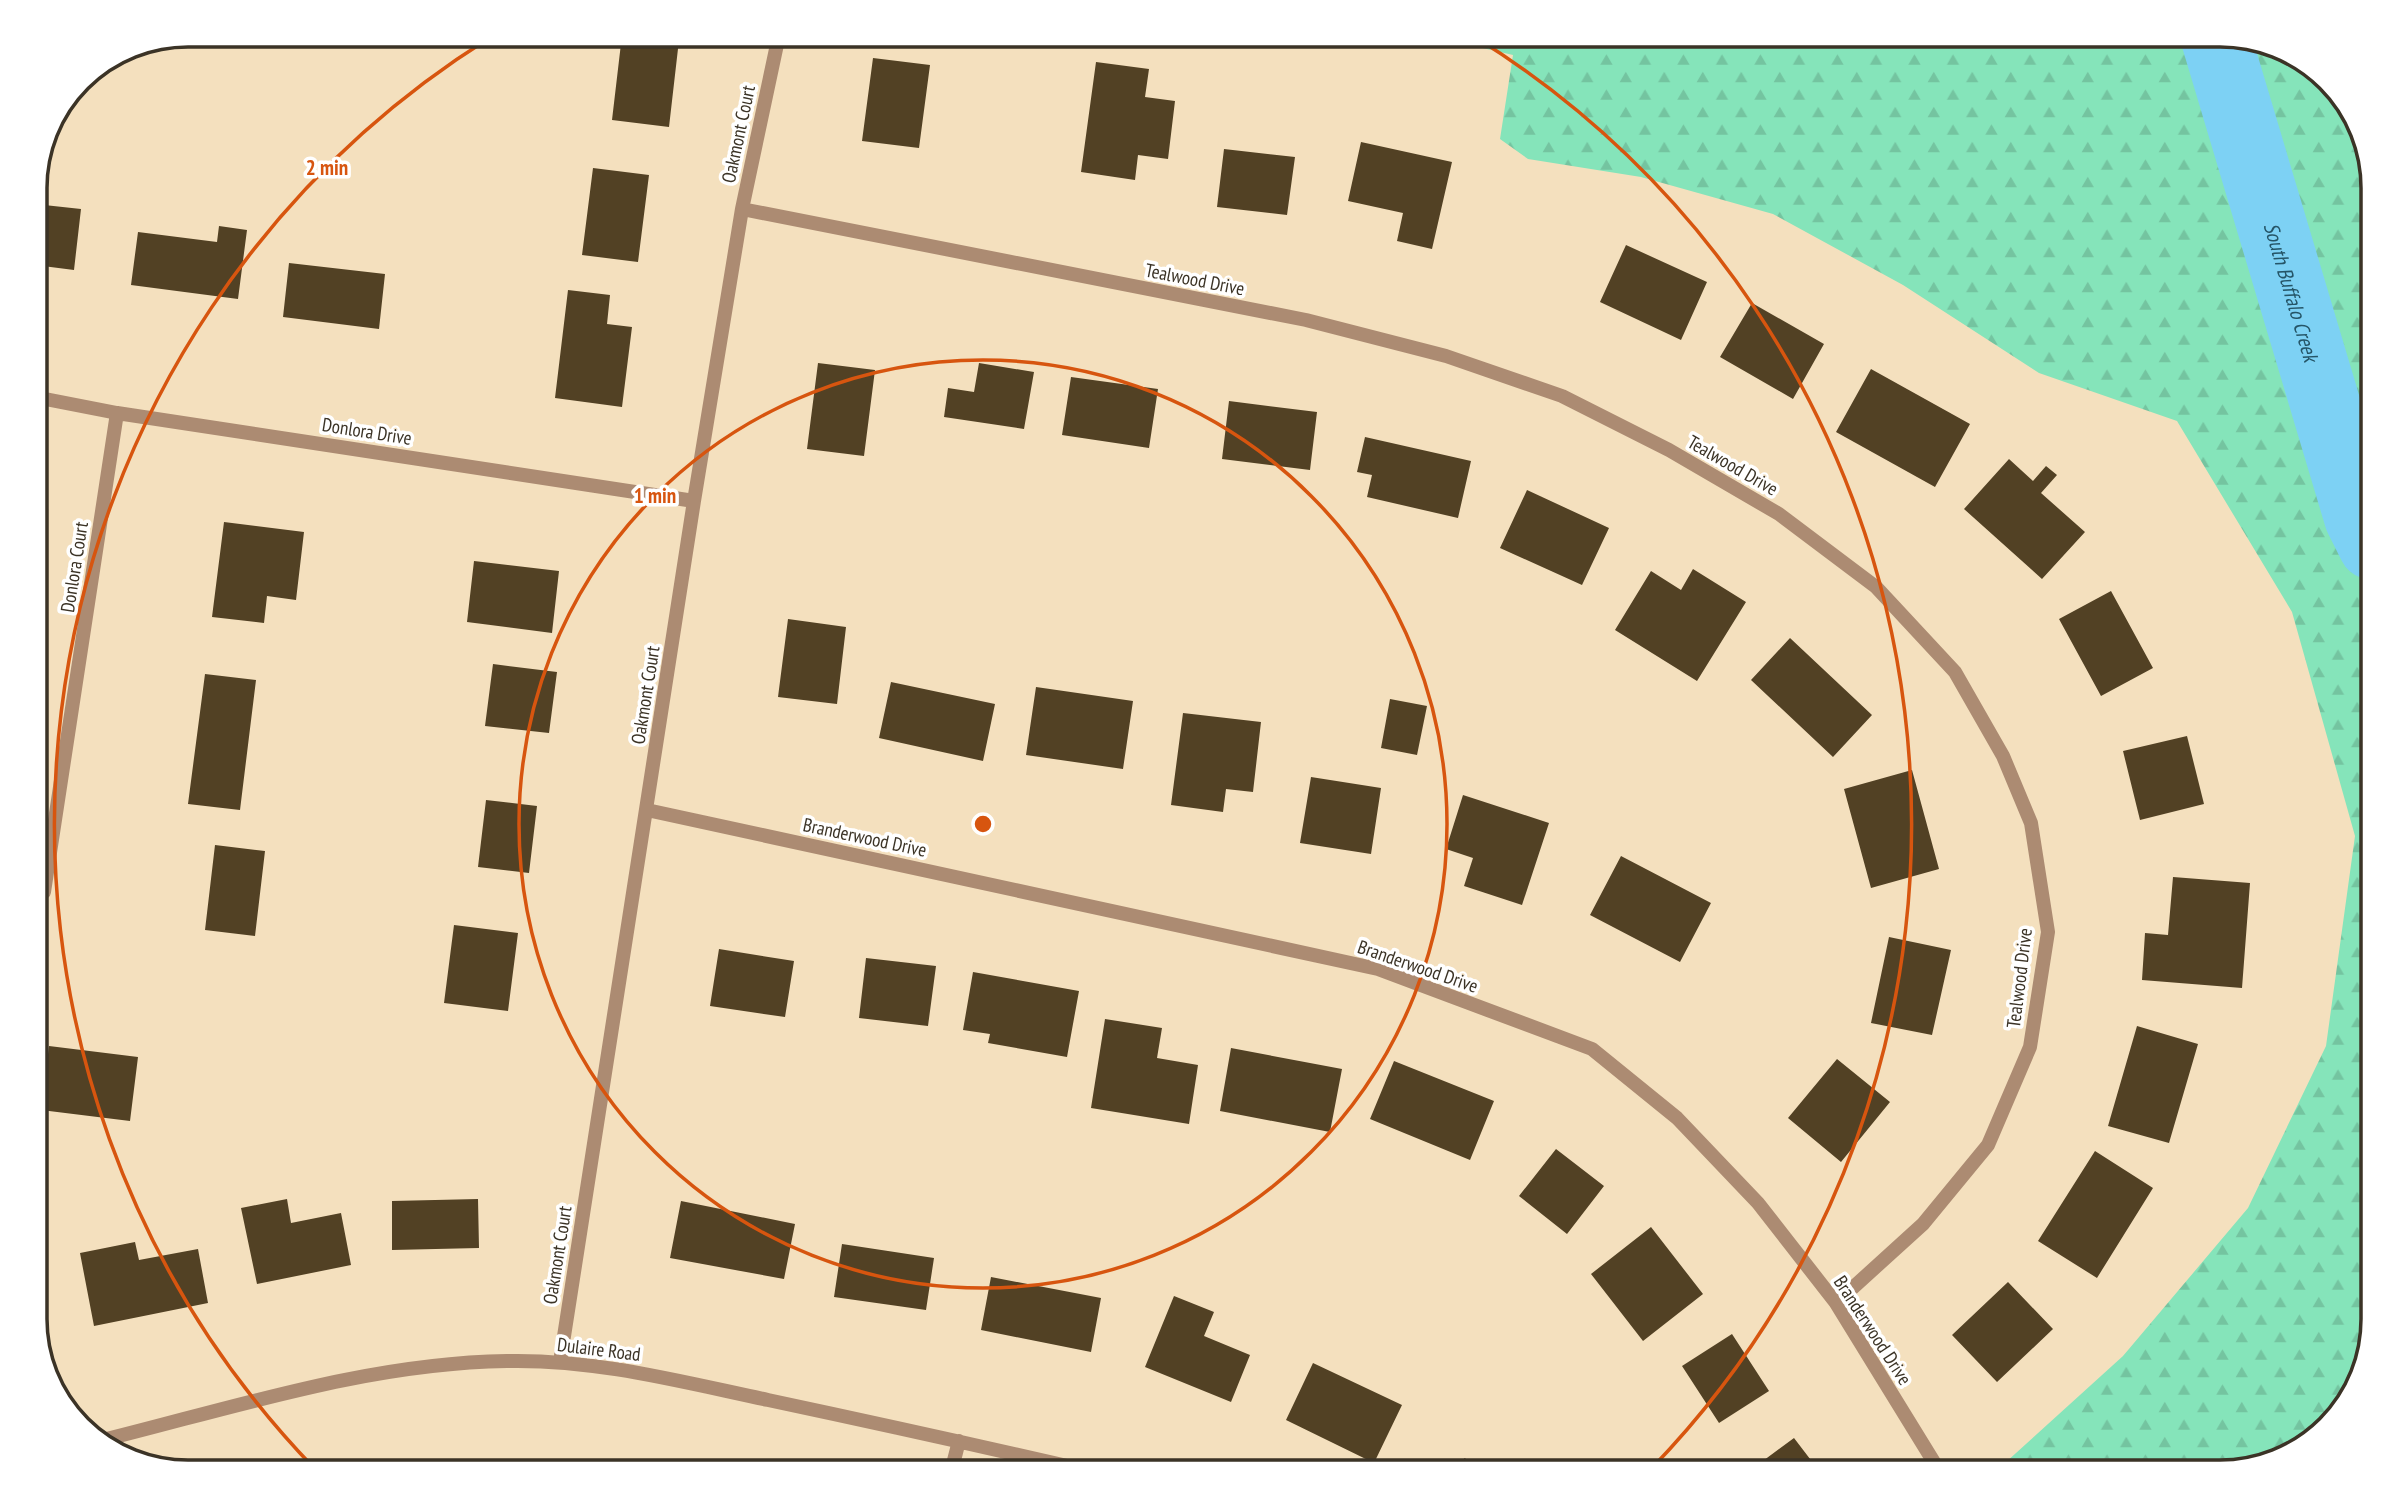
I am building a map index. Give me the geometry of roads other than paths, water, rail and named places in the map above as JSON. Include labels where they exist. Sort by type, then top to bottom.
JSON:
[{"type":"street","name":"Oakmont Court","points":[[560,1362],[742,209],[776,47]]},
{"type":"street","name":"Tealwood Drive","points":[[742,209],[1306,320],[1446,356],[1562,396],[1669,450],[1779,514],[1876,587],[1955,672],[2003,756],[2031,823],[2048,932],[2030,1047],[1988,1145],[1923,1224],[1836,1303]]},
{"type":"street","name":"Donlora Drive","points":[[48,400],[117,413],[694,501]]},
{"type":"street","name":"Donlora Court","points":[[48,866],[117,413]]},
{"type":"street","name":"Branderwood Drive","points":[[647,810],[1378,969],[1592,1049],[1677,1118],[1758,1203],[1836,1303],[1933,1460]]},
{"type":"street","name":"Dulaire Road","points":[[113,1438],[343,1380],[390,1372],[456,1364],[560,1362],[618,1368],[1041,1460]]},
{"type":"street","points":[[954,1460],[959,1441]]},
{"type":"waterway","name":"South Buffalo Creek","points":[[2219,47],[2361,521]]}]
